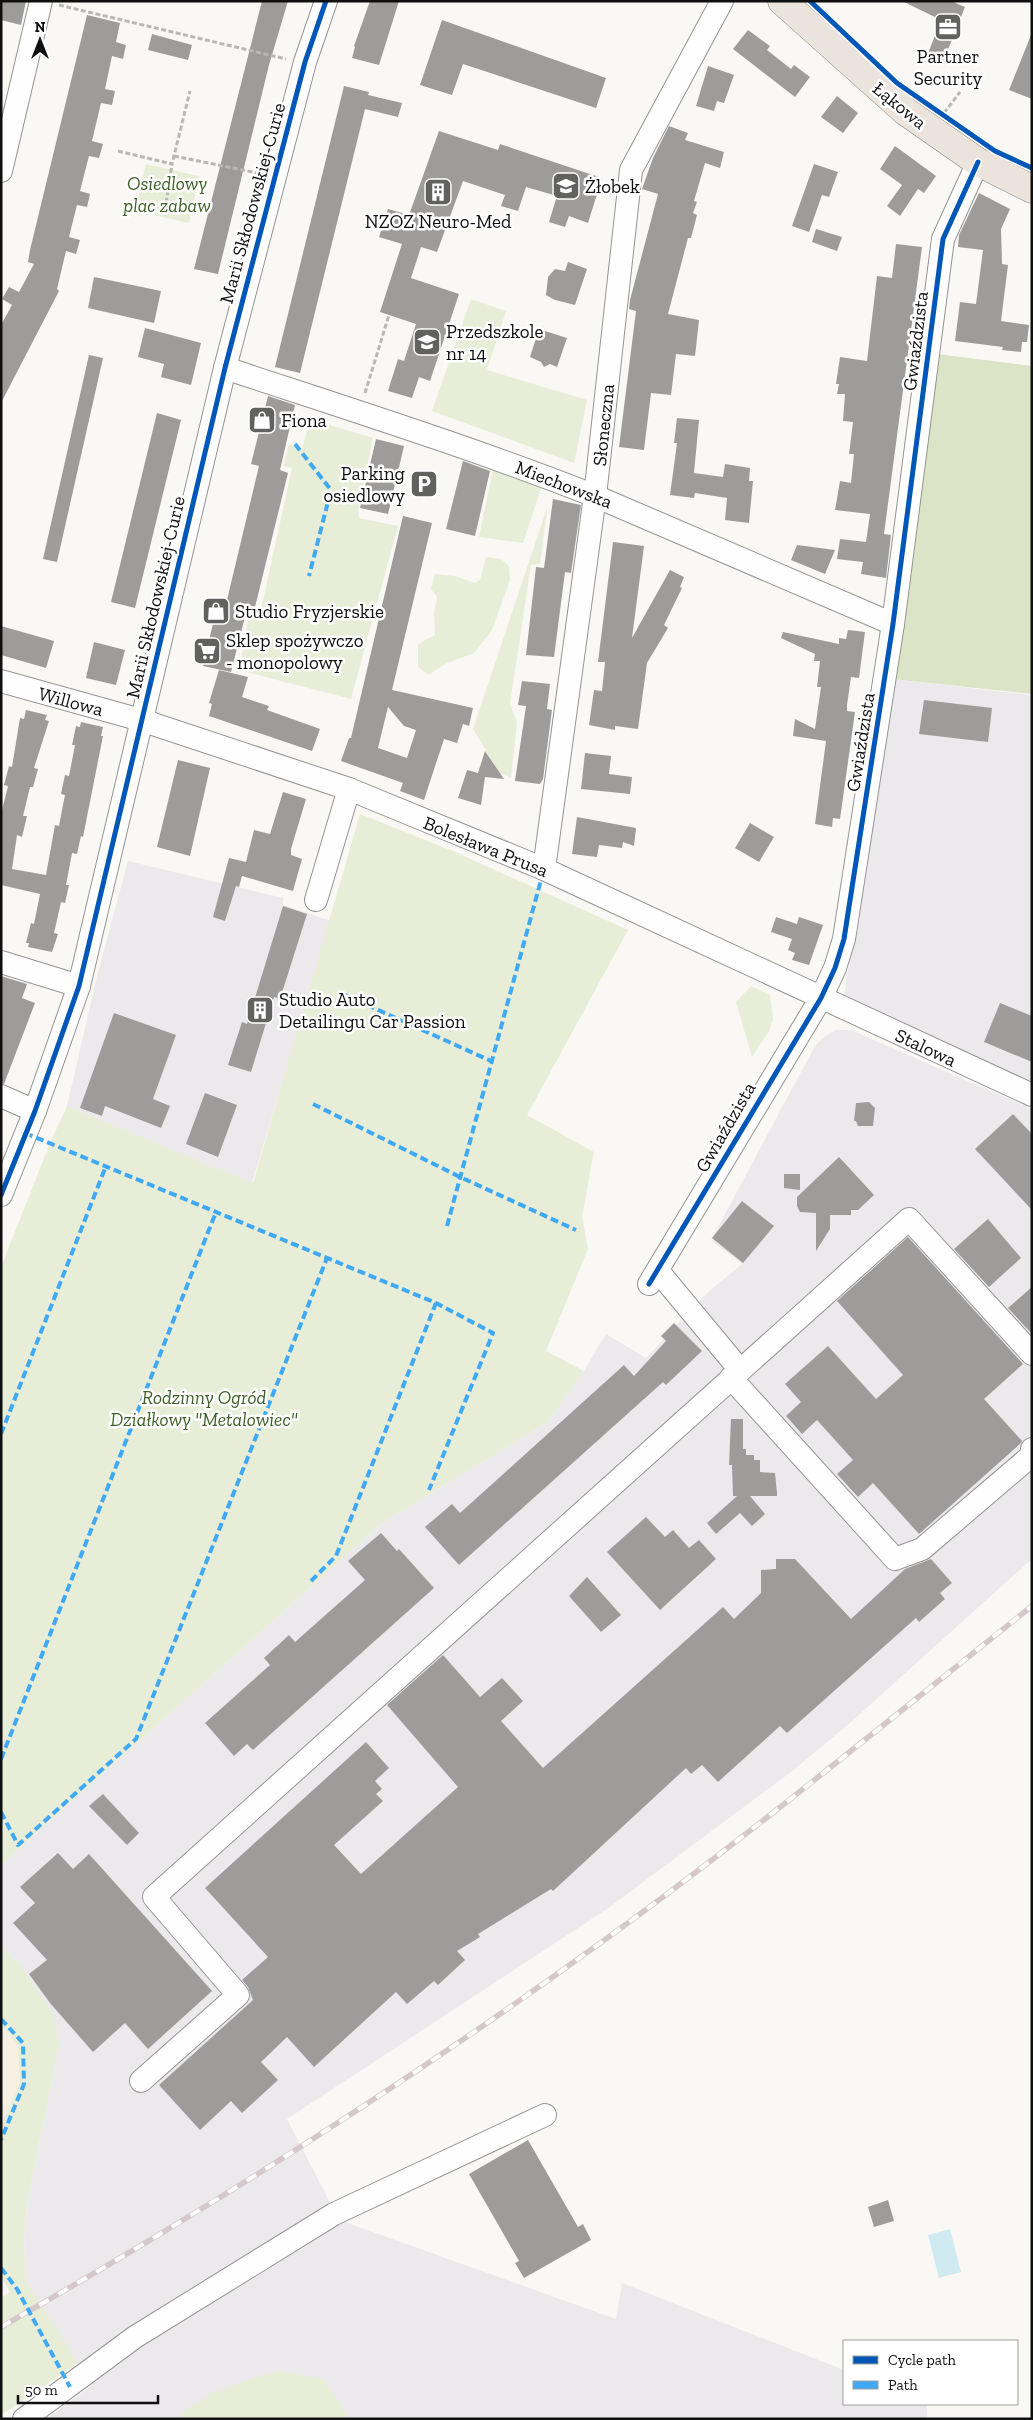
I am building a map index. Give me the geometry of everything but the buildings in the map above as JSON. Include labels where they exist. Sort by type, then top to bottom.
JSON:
[{"type":"main road","name":"Łąkowa","points":[[782,1],[905,111],[978,162],[1032,189]]},
{"type":"street","name":"Marii Skłodowskiej-Curie","points":[[1,1195],[35,1111],[79,986],[225,368],[305,62],[326,1]]},
{"type":"street","name":"Słoneczna","points":[[544,869],[595,496],[631,170],[722,1]]},
{"type":"street","points":[[1,171],[47,2]]},
{"type":"street","name":"Gwiaździsta","points":[[735,1374],[653,1278],[821,998],[835,968],[844,939],[893,624],[943,239],[978,162]]},
{"type":"street","name":"Miechowska","points":[[225,368],[442,439],[595,496],[893,624]]},
{"type":"street","name":"Willowa","points":[[2,686],[141,720]]},
{"type":"street","name":"Bolesława Prusa","points":[[141,720],[349,789],[544,869],[821,998]]},
{"type":"street","points":[[316,900],[349,789]]},
{"type":"street","points":[[1,962],[79,986]]},
{"type":"street","name":"Stalowa","points":[[821,998],[1032,1095]]},
{"type":"street","points":[[1,1096],[35,1111]]},
{"type":"street","points":[[141,2081],[238,1994],[154,1897],[909,1219],[1032,1354]]},
{"type":"street","points":[[735,1374],[895,1559],[922,1550],[1031,1456],[1032,1449]]},
{"type":"street","points":[[24,2419],[135,2337],[334,2214],[545,2115]]},
{"type":"path","points":[[47,2],[305,62]]},
{"type":"path","points":[[164,210],[172,164],[190,91]]},
{"type":"path","points":[[942,114],[960,92]]},
{"type":"path","points":[[118,151],[172,164]]},
{"type":"path","points":[[174,156],[275,176]]},
{"type":"path","points":[[360,413],[389,315]]},
{"type":"shaded area","points":[[892,679],[1032,695],[1032,1084],[844,996]]},
{"type":"shaded area","points":[[128,861],[283,898],[283,905],[331,921],[252,1183],[67,1106],[97,976]]},
{"type":"shaded area","points":[[836,1030],[851,1030],[1032,1109],[1032,1559],[851,1722],[791,1772],[607,1909],[287,2119],[339,2220],[616,2319],[622,2283],[843,2370],[843,2405],[927,2405],[927,2419],[46,2419],[91,2386],[26,2280],[24,2237],[27,2204],[59,2046],[20,1964],[1,1947],[1,1865],[381,1524],[548,1422],[584,1371],[606,1334],[646,1358],[706,1294],[742,1264],[711,1240],[815,1046],[825,1036]]},
{"type":"shaded area","points":[[1,2026],[18,2045],[20,2083],[1,2125]]},
{"type":"green space","name":"Osiedlowy plac zabaw","points":[[146,164],[199,176],[189,223],[135,211]]},
{"type":"green space","points":[[471,299],[506,311],[487,370],[587,400],[574,463],[432,411]]},
{"type":"green space","points":[[938,354],[1032,366],[1032,694],[892,679]]},
{"type":"green space","points":[[310,419],[373,438],[358,511],[359,518],[398,526],[351,699],[239,670],[249,614],[260,614],[292,468],[283,466],[289,444],[302,450]]},
{"type":"green space","points":[[493,468],[542,486],[523,543],[479,537]]},
{"type":"green space","points":[[548,505],[540,564],[531,565],[510,704],[517,722],[511,778],[499,772],[473,729]]},
{"type":"green space","points":[[486,557],[501,559],[509,566],[510,580],[492,630],[474,653],[447,663],[428,675],[418,667],[418,644],[435,635],[434,613],[437,597],[431,589],[435,574],[455,576],[475,583],[480,580]]},
{"type":"green space","name":"Rodzinny Ogród Działkowy \"Metalowiec\"","points":[[360,814],[453,851],[628,930],[527,1115],[594,1152],[582,1216],[588,1249],[546,1351],[584,1371],[548,1422],[381,1524],[1,1865],[1,1267],[50,1143],[67,1106],[253,1183]]},
{"type":"green space","points":[[751,986],[770,995],[773,1019],[769,1031],[752,1057],[736,1002]]},
{"type":"green space","points":[[1,1947],[20,1964],[55,2018],[59,2046],[27,2204],[24,2237],[26,2280],[78,2363],[1,2415],[1,2297],[10,2292],[1,2277],[1,2125],[20,2083],[18,2045],[1,2026]]},
{"type":"green space","points":[[277,2371],[324,2379],[350,2419],[177,2419],[187,2409],[211,2394]]},
{"type":"water","points":[[950,2229],[961,2272],[939,2278],[928,2235]]},
{"type":"railway","points":[[1,2327],[156,2237],[232,2190],[383,2094],[530,1993],[712,1860],[1032,1606]]},
{"type":"marked path","points":[[295,444],[331,490],[309,576]]},
{"type":"marked path","points":[[447,1226],[544,869]]},
{"type":"marked path","points":[[345,995],[491,1061]]},
{"type":"marked path","points":[[313,1104],[460,1177],[576,1230]]},
{"type":"marked path","points":[[25,1133],[436,1303],[493,1333],[429,1490]]},
{"type":"marked path","points":[[1,1434],[106,1166]]},
{"type":"marked path","points":[[1,1759],[216,1212]]},
{"type":"marked path","points":[[1,1812],[18,1845],[136,1739],[327,1258]]},
{"type":"marked path","points":[[311,1581],[336,1556],[436,1303]]},
{"type":"marked path","points":[[1,2019],[23,2043],[24,2084],[1,2140]]},
{"type":"marked path","points":[[1,2268],[17,2289],[70,2387]]},
{"type":"cycle path","points":[[1,1195],[35,1111],[79,986],[225,368],[305,62],[326,1]]},
{"type":"cycle path","points":[[810,1],[897,83],[995,151],[1032,168]]},
{"type":"cycle path","points":[[649,1284],[821,998],[835,968],[844,939],[893,624],[943,239],[978,162]]},
{"type":"place","name":"Partner Security","points":[[948,27]]},
{"type":"place","name":"Żłobek","points":[[566,186]]},
{"type":"place","name":"NZOZ Neuro-Med","points":[[438,192]]},
{"type":"place","name":"Przedszkole nr 14","points":[[427,342]]},
{"type":"place","name":"Fiona","points":[[262,420]]},
{"type":"place","name":"Parking osiedlowy","points":[[424,484]]},
{"type":"place","name":"Studio Fryzjerskie","points":[[216,611]]},
{"type":"place","name":"Sklep spożywczo - monopolowy","points":[[207,651]]},
{"type":"place","name":"Studio Auto Detailingu Car Passion","points":[[260,1010]]}]
